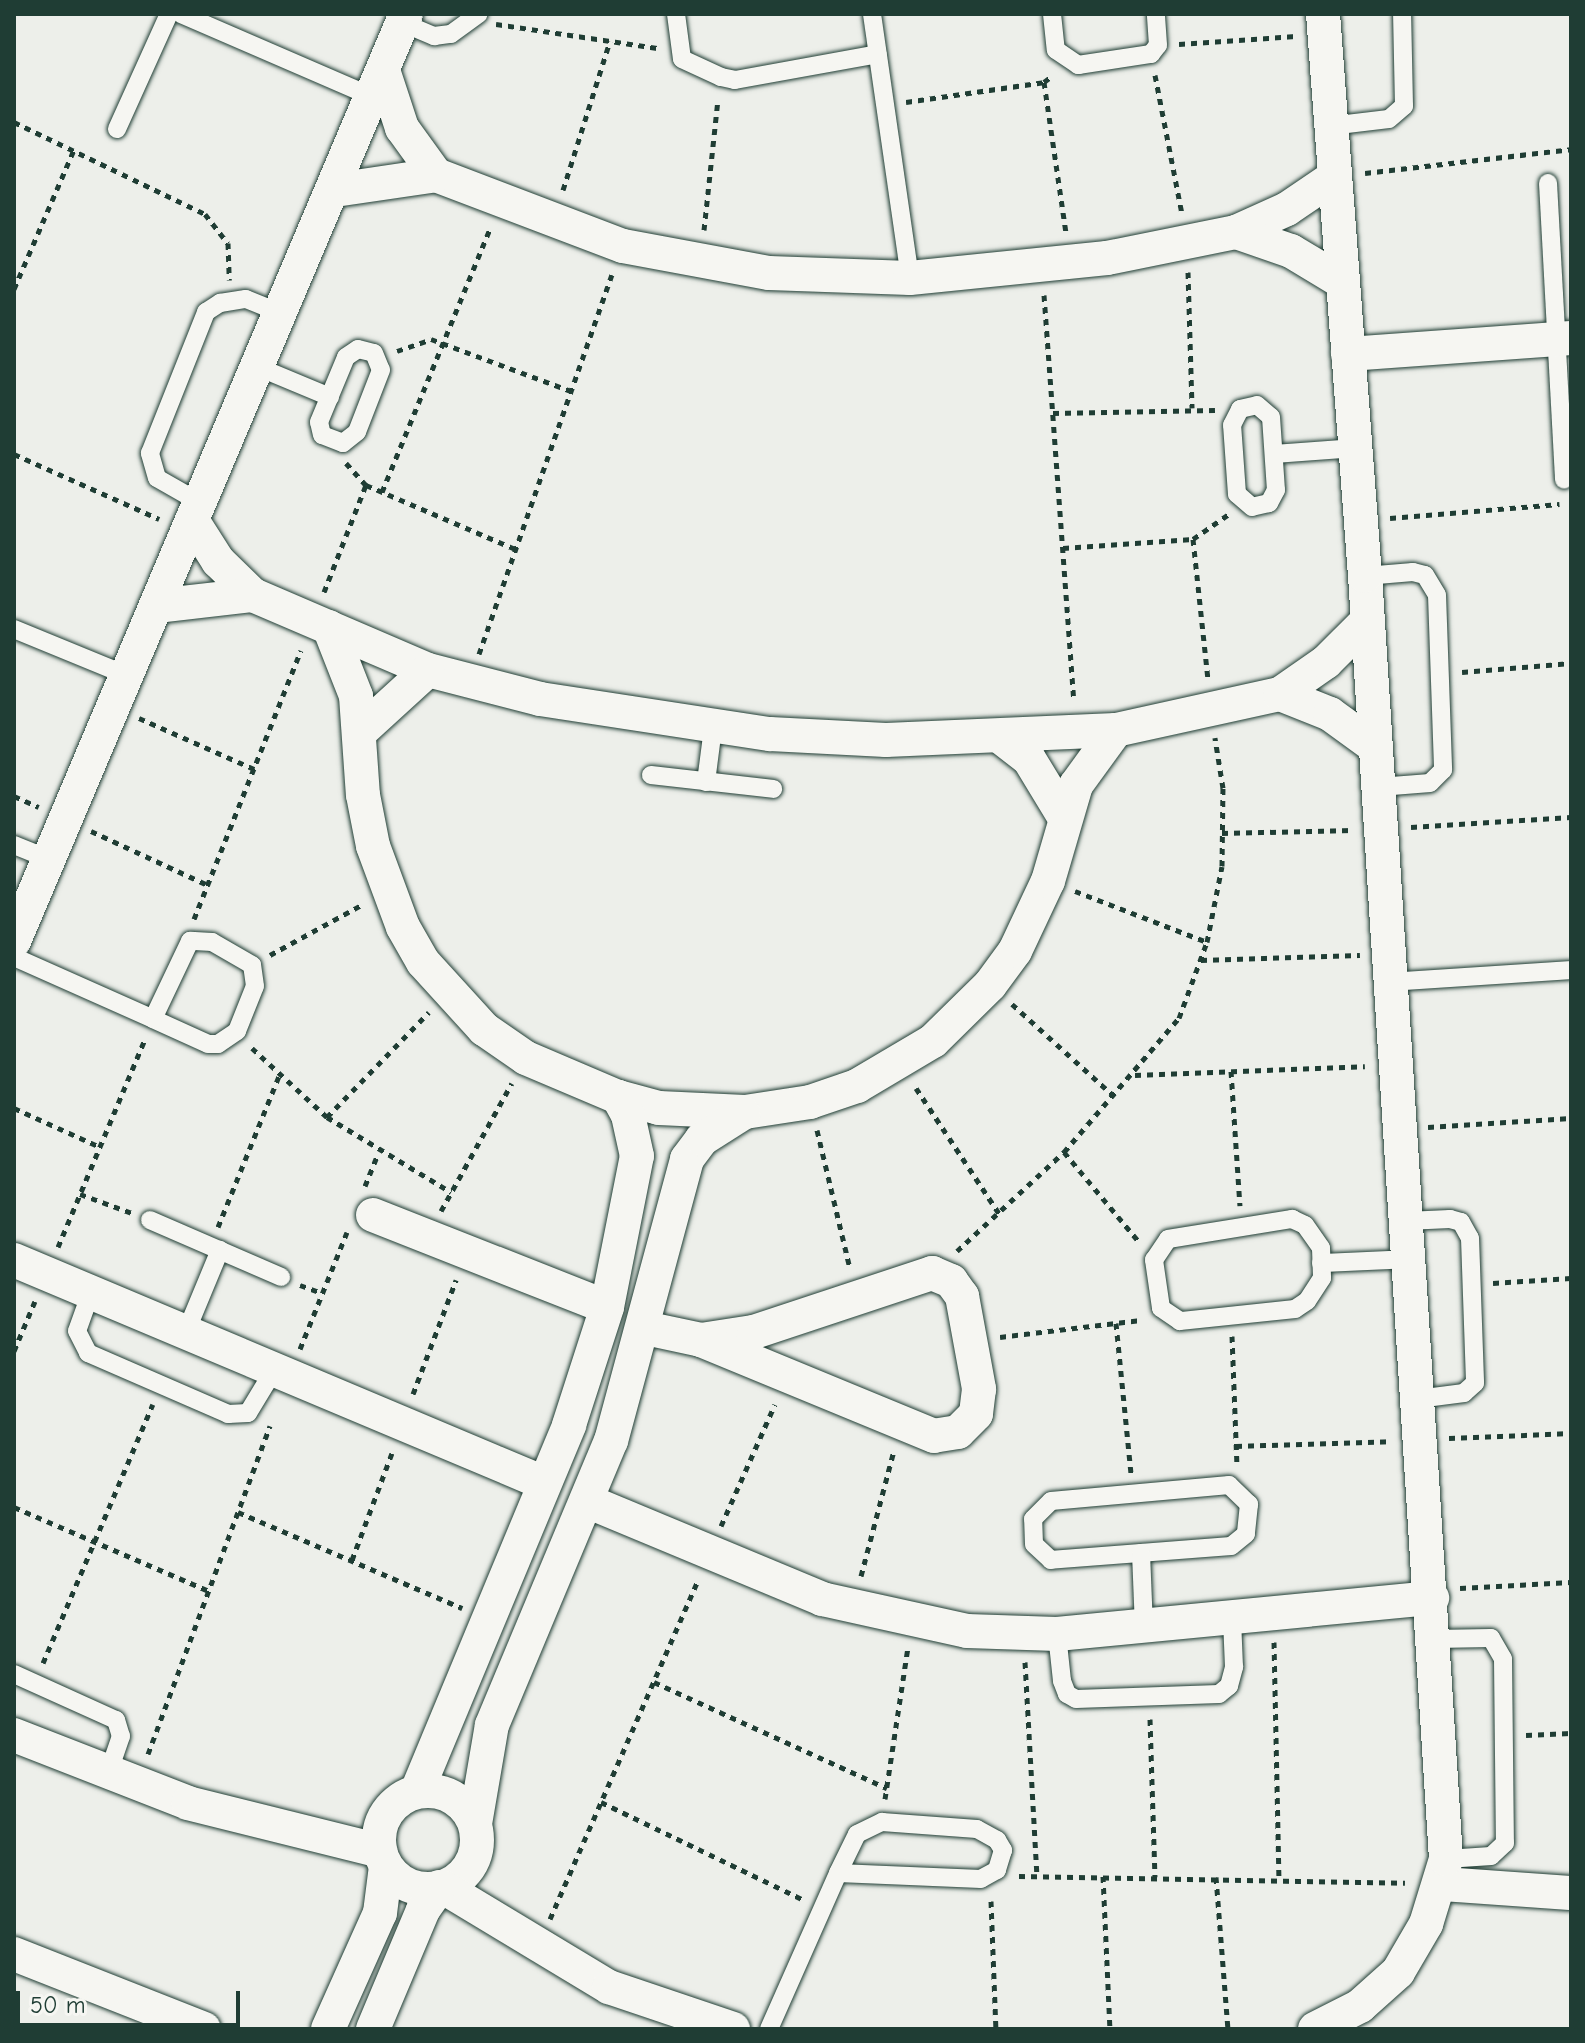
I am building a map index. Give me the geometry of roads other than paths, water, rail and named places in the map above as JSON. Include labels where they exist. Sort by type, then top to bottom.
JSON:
[{"type":"street","points":[[14,941],[335,190],[404,18]]},
{"type":"street","points":[[1315,2029],[1360,2006],[1398,1972],[1444,1872],[1434,1639],[1379,787],[1324,24]]},
{"type":"street","points":[[378,85],[402,128],[436,175],[501,203],[623,246],[700,262],[839,279],[910,278],[1056,266],[1188,243],[1236,232],[1287,209],[1334,177]]},
{"type":"street","points":[[335,190],[436,175]]},
{"type":"street","points":[[1236,232],[1291,251],[1341,281]]},
{"type":"street","points":[[1348,354],[1565,338]]},
{"type":"street","points":[[193,518],[218,561],[253,595],[428,670],[540,699],[713,728],[886,740],[1002,738],[1116,730],[1211,712],[1280,694],[1326,662],[1366,622]]},
{"type":"street","points":[[156,606],[253,595]]},
{"type":"street","points":[[321,624],[345,660],[359,733],[363,795],[387,891],[410,939],[447,993],[484,1029],[526,1058],[618,1097],[688,1111],[745,1112],[810,1102],[900,1063],[933,1041],[990,985],[1015,951],[1048,881],[1063,815],[1076,785],[1116,730]]},
{"type":"street","points":[[359,733],[428,670]]},
{"type":"street","points":[[1280,694],[1330,714],[1374,746]]},
{"type":"street","points":[[1002,738],[1029,759],[1063,815]]},
{"type":"street","points":[[417,1791],[569,1425],[607,1307],[637,1156],[628,1115],[618,1097]]},
{"type":"street","points":[[373,2029],[423,1910],[441,1887],[468,1869],[477,1839],[475,1824],[492,1725],[587,1501],[645,1328],[663,1237],[687,1159],[702,1139],[745,1112]]},
{"type":"street","points":[[362,1211],[607,1307]]},
{"type":"street","points":[[14,1260],[544,1483]]},
{"type":"street","points":[[645,1328],[701,1340],[900,1426],[934,1436],[958,1432],[976,1414],[979,1389],[962,1296],[951,1281],[932,1273],[857,1295],[754,1332],[701,1340]]},
{"type":"street","points":[[587,1501],[853,1609],[911,1622],[1040,1634],[1273,1617],[1431,1594]]},
{"type":"street","points":[[14,1735],[122,1780],[270,1827],[383,1858],[409,1885],[441,1887],[609,1987],[733,2029]]},
{"type":"street","points":[[328,2029],[380,1913],[383,1858],[378,1835],[391,1807],[417,1791],[446,1793],[468,1811],[475,1824]]},
{"type":"street","points":[[1444,1872],[1571,1893]]},
{"type":"street","points":[[14,1954],[204,2029]]},
{"type":"lane","points":[[117,129],[169,14]]},
{"type":"lane","points":[[181,14],[378,85]]},
{"type":"lane","points":[[676,14],[678,51],[688,65],[735,80],[878,54]]},
{"type":"lane","points":[[872,14],[910,278]]},
{"type":"lane","points":[[1052,14],[1056,50],[1064,60],[1078,65],[1154,50],[1156,14]]},
{"type":"lane","points":[[1330,126],[1389,119],[1404,106],[1402,14]]},
{"type":"lane","points":[[404,18],[434,36],[462,31],[477,17]]},
{"type":"lane","points":[[1548,183],[1565,338],[1564,480]]},
{"type":"lane","points":[[193,518],[157,478],[150,453],[206,312],[230,300],[246,299],[281,313]]},
{"type":"lane","points":[[366,350],[381,364],[357,432],[343,443],[327,439],[320,429],[330,397],[352,352],[366,350]]},
{"type":"lane","points":[[258,367],[330,397]]},
{"type":"lane","points":[[1257,405],[1268,411],[1274,454],[1274,498],[1252,507],[1241,500],[1233,419],[1240,409],[1257,405]]},
{"type":"lane","points":[[1274,454],[1356,448]]},
{"type":"lane","points":[[1365,576],[1425,575],[1437,595],[1443,770],[1430,783],[1379,787]]},
{"type":"lane","points":[[14,629],[126,675]]},
{"type":"lane","points":[[706,782],[713,728]]},
{"type":"lane","points":[[651,775],[773,789]]},
{"type":"lane","points":[[14,845],[49,859]]},
{"type":"lane","points":[[14,957],[208,1044],[228,1039],[237,1031],[255,986],[252,965],[201,938],[183,949],[153,1019]]},
{"type":"lane","points":[[1389,968],[1571,970]]},
{"type":"lane","points":[[1292,1219],[1305,1225],[1321,1248],[1321,1263],[1317,1291],[1295,1309],[1180,1321],[1169,1316],[1156,1297],[1154,1260],[1168,1239],[1180,1234],[1292,1219]]},
{"type":"lane","points":[[150,1220],[281,1277]]},
{"type":"lane","points":[[1406,1221],[1461,1222],[1470,1238],[1475,1383],[1464,1393],[1417,1399]]},
{"type":"lane","points":[[186,1332],[215,1248]]},
{"type":"lane","points":[[1321,1263],[1408,1259]]},
{"type":"lane","points":[[91,1292],[77,1331],[81,1347],[161,1385],[238,1416],[256,1405],[281,1373]]},
{"type":"lane","points":[[1229,1485],[1238,1489],[1249,1515],[1240,1541],[1141,1553],[1051,1560],[1034,1544],[1033,1519],[1043,1504],[1229,1485]]},
{"type":"lane","points":[[1141,1553],[1144,1627]]},
{"type":"lane","points":[[1040,1634],[1067,1694],[1085,1703],[1219,1694],[1229,1686],[1234,1667],[1232,1620]]},
{"type":"lane","points":[[1434,1639],[1479,1635],[1491,1638],[1499,1648],[1505,1736],[1505,1843],[1491,1856],[1444,1872]]},
{"type":"lane","points":[[14,1674],[116,1720],[121,1736],[122,1780]]},
{"type":"lane","points":[[769,2029],[838,1873],[857,1834],[882,1822],[988,1833],[1003,1850],[990,1876],[970,1880],[838,1873]]}]
